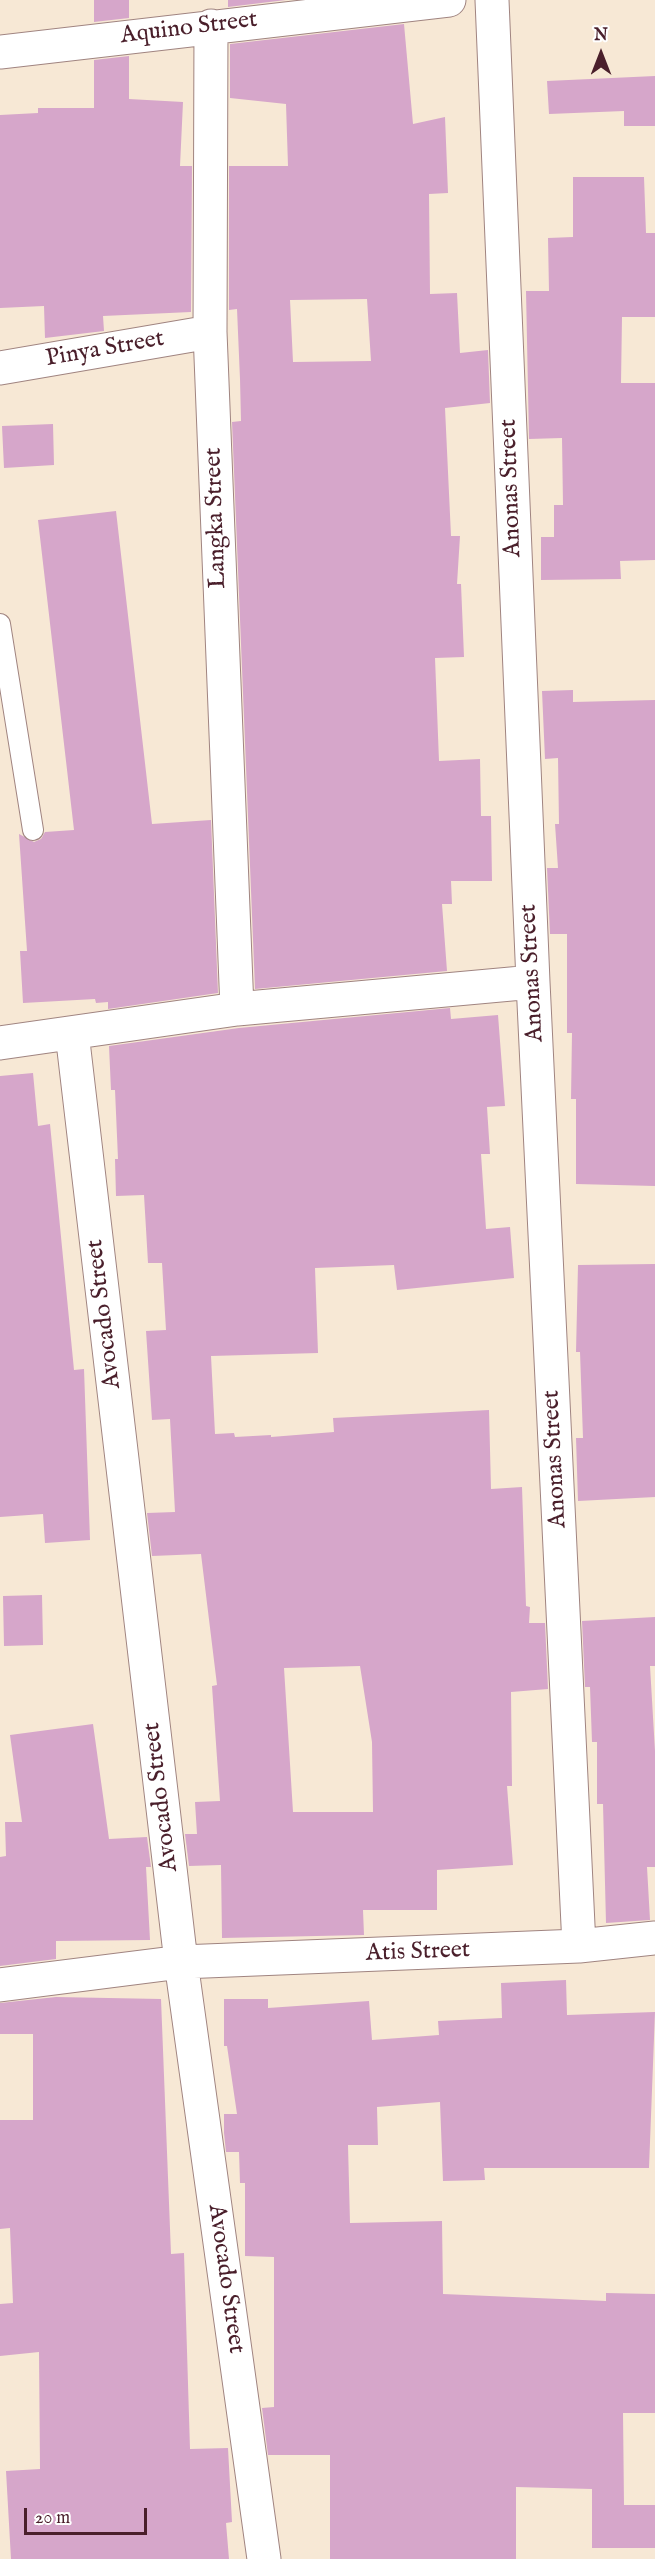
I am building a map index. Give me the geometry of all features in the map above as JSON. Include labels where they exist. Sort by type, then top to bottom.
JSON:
[{"type":"street","name":"Aquino Street","points":[[0,52],[449,0]]},
{"type":"street","name":"Anonas Street","points":[[492,0],[533,982],[579,1946]]},
{"type":"street","name":"Langka Street","points":[[211,26],[210,332],[237,1009]]},
{"type":"street","name":"Pinya Street","points":[[0,368],[210,332]]},
{"type":"street","points":[[0,1043],[237,1009],[533,982]]},
{"type":"street","name":"Avocado Street","points":[[72,1033],[182,1962],[264,2559]]},
{"type":"street","name":"Atis Street","points":[[0,1985],[182,1962],[579,1946],[655,1938]]},
{"type":"lane","points":[[0,624],[33,830]]},
{"type":"building","points":[[94,0],[129,0],[129,18],[94,22]]},
{"type":"building","points":[[228,0],[286,0],[228,7]]},
{"type":"building","points":[[404,24],[413,124],[445,117],[448,193],[429,194],[430,294],[457,293],[460,353],[488,350],[490,403],[445,408],[451,536],[460,536],[457,584],[461,584],[464,657],[435,658],[439,761],[480,759],[481,816],[491,816],[492,881],[451,881],[452,904],[442,904],[447,971],[255,989],[232,422],[241,421],[237,309],[229,310],[229,166],[288,166],[286,104],[230,98],[230,44]],"holes":[[[367,299],[371,361],[293,362],[290,300]]]},
{"type":"building","points":[[129,56],[129,99],[183,102],[180,166],[192,166],[191,312],[103,316],[104,331],[45,338],[44,306],[0,308],[0,115],[38,113],[38,108],[94,108],[94,60]]},
{"type":"building","points":[[655,76],[655,126],[624,126],[624,111],[549,114],[547,81]]},
{"type":"building","points":[[573,177],[644,177],[646,233],[655,233],[655,317],[622,317],[621,383],[655,383],[655,560],[620,561],[621,579],[541,580],[541,537],[554,537],[554,505],[563,505],[562,438],[529,439],[526,291],[549,291],[548,238],[573,237]]},
{"type":"building","points":[[53,424],[54,465],[4,468],[2,426]]},
{"type":"building","points":[[116,511],[152,824],[211,820],[218,993],[108,1009],[108,1002],[96,1003],[95,999],[23,1003],[20,951],[27,951],[19,834],[34,842],[41,839],[45,832],[74,830],[38,520]]},
{"type":"building","points":[[573,690],[573,702],[655,700],[655,1186],[576,1184],[576,1099],[571,1099],[572,1033],[567,1033],[567,934],[550,934],[547,868],[558,868],[555,824],[559,824],[558,758],[545,759],[542,691]]},
{"type":"building","points":[[450,1008],[451,1019],[498,1015],[505,1106],[487,1107],[490,1154],[481,1154],[486,1229],[510,1227],[514,1278],[397,1290],[394,1265],[315,1268],[318,1353],[211,1356],[215,1434],[234,1433],[235,1437],[271,1435],[271,1437],[334,1432],[333,1418],[489,1410],[491,1489],[522,1487],[526,1606],[530,1607],[529,1623],[545,1623],[548,1689],[511,1692],[512,1786],[507,1786],[513,1865],[437,1870],[437,1910],[363,1910],[364,1935],[222,1938],[221,1865],[189,1866],[185,1834],[197,1834],[195,1802],[220,1801],[212,1686],[217,1685],[201,1554],[152,1556],[147,1513],[175,1512],[170,1419],[152,1420],[146,1331],[166,1330],[162,1263],[148,1263],[144,1195],[116,1196],[115,1159],[118,1159],[115,1090],[111,1090],[109,1046],[239,1028]],"holes":[[[360,1666],[372,1742],[373,1812],[293,1812],[284,1668]]]},
{"type":"building","points":[[33,1073],[38,1126],[50,1124],[74,1370],[84,1369],[90,1540],[45,1543],[43,1514],[0,1517],[0,1076]]},
{"type":"building","points":[[655,1264],[655,1497],[578,1501],[576,1438],[583,1438],[580,1352],[576,1352],[578,1265]]},
{"type":"building","points":[[42,1595],[43,1645],[4,1646],[3,1596]]},
{"type":"building","points":[[655,1617],[655,1666],[650,1666],[655,1751],[655,1867],[647,1867],[650,1920],[606,1923],[603,1804],[597,1804],[597,1742],[592,1742],[590,1687],[585,1687],[582,1621]]},
{"type":"building","points":[[93,1724],[109,1839],[147,1837],[151,1867],[146,1867],[150,1940],[56,1941],[56,1959],[0,1966],[0,1857],[6,1856],[5,1822],[22,1822],[10,1735]]},
{"type":"building","points":[[566,1980],[567,2015],[655,2012],[649,2168],[484,2168],[485,2180],[443,2181],[440,2102],[377,2107],[378,2145],[348,2145],[350,2223],[442,2221],[443,2294],[606,2301],[606,2293],[655,2294],[655,2413],[623,2413],[624,2505],[655,2505],[655,2548],[592,2548],[592,2489],[516,2487],[516,2559],[330,2559],[330,2455],[268,2455],[262,2408],[274,2407],[274,2257],[245,2256],[245,2183],[240,2183],[239,2152],[226,2152],[224,2133],[224,2114],[237,2114],[227,2046],[224,2046],[224,1999],[268,1999],[268,2008],[369,2001],[372,2040],[439,2035],[438,2021],[502,2018],[501,1983]]},
{"type":"building","points":[[56,1997],[161,1999],[171,2254],[184,2253],[190,2449],[228,2448],[232,2522],[226,2523],[229,2559],[11,2559],[6,2471],[40,2469],[39,2352],[0,2356],[0,2304],[13,2303],[10,2228],[0,2229],[0,2120],[33,2120],[33,2034],[0,2034],[0,2003]]}]
